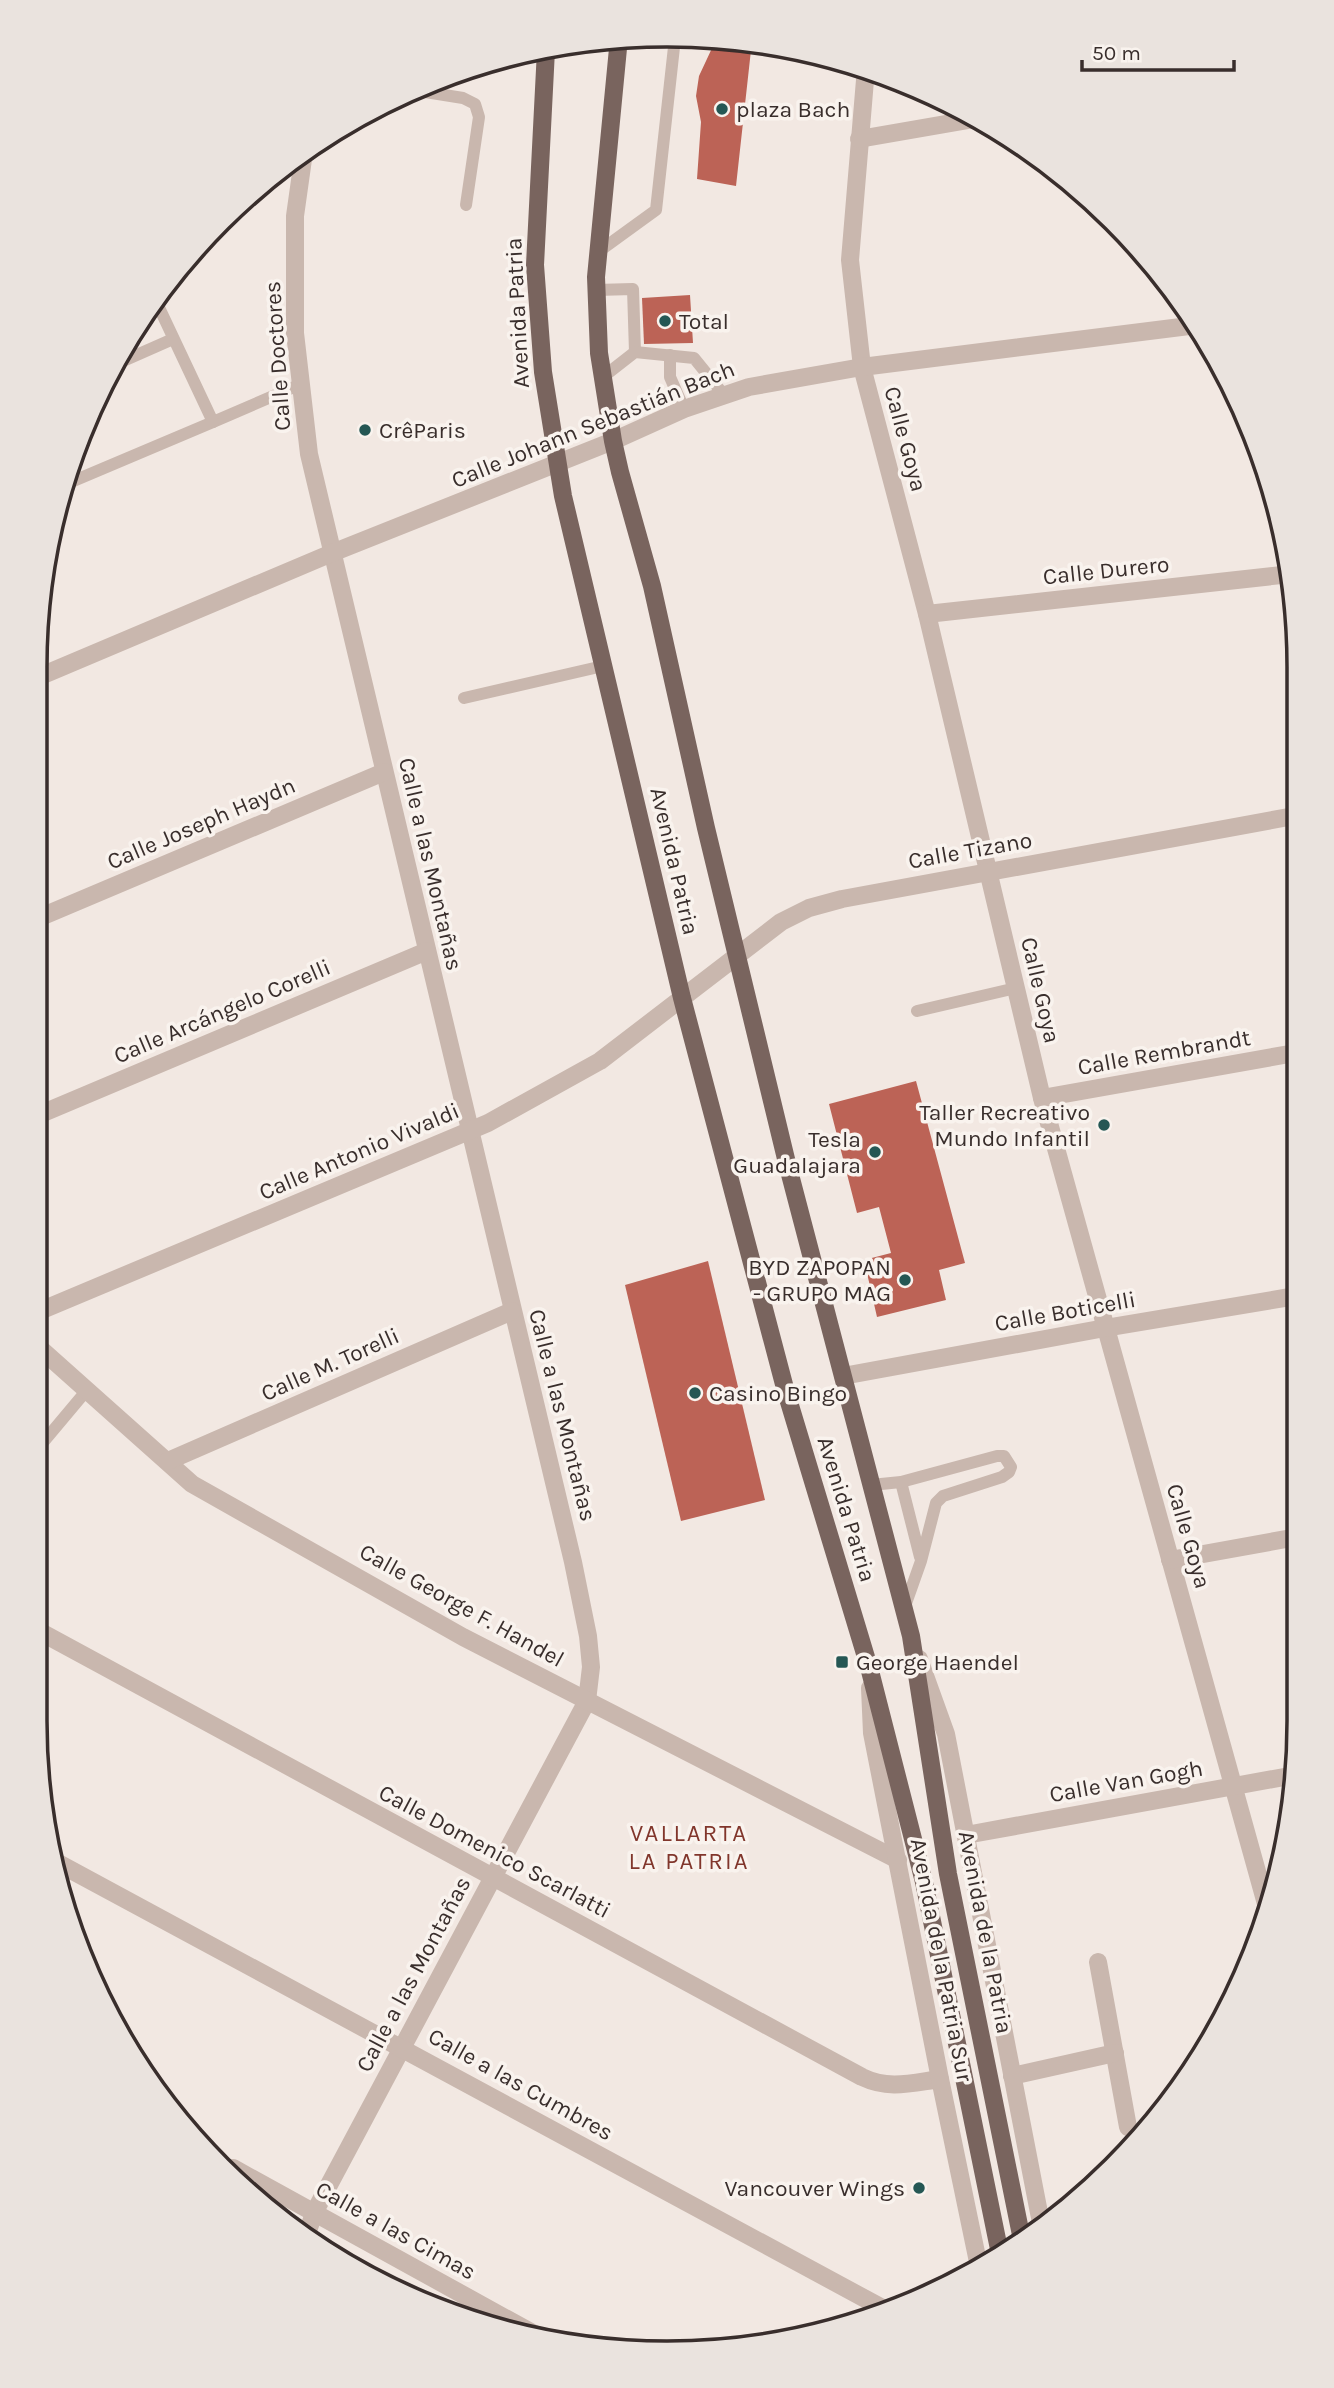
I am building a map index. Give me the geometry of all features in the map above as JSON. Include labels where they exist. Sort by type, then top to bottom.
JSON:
[{"type":"main road","name":"Avenida Patria","points":[[618,50],[596,290],[599,353],[613,441],[652,586],[787,1163],[911,1636]]},
{"type":"main road","name":"Avenida Patria","points":[[545,59],[535,265],[543,372],[556,465],[682,998],[786,1392],[869,1667]]},
{"type":"main road","name":"Avenida de la Patria","points":[[911,1636],[948,1874],[1020,2230]]},
{"type":"main road","points":[[869,1667],[923,1882],[998,2244]]},
{"type":"street","name":"Calle Goya","points":[[865,80],[850,260],[862,367],[927,614],[1042,1098],[1263,1892]]},
{"type":"street","points":[[859,139],[961,121]]},
{"type":"street","name":"Calle Doctores","points":[[302,167],[295,216],[295,333],[309,454],[332,553]]},
{"type":"street","name":"Calle Johann Sebastián Bach","points":[[47,673],[332,553],[556,465],[684,409],[749,387],[862,367],[1185,327]]},
{"type":"street","name":"Calle a las Montañas","points":[[309,2227],[314,2213],[587,1700],[591,1667],[588,1636],[573,1562],[332,553]]},
{"type":"street","name":"Calle Durero","points":[[927,614],[1279,575]]},
{"type":"street","name":"Calle Joseph Haydn","points":[[47,914],[384,772]]},
{"type":"street","name":"Calle Tizano","points":[[682,998],[781,922],[808,908],[842,899],[1287,817]]},
{"type":"street","name":"Calle Arcángelo Corelli","points":[[47,1111],[427,951]]},
{"type":"street","name":"Calle Antonio Vivaldi","points":[[47,1308],[470,1131],[600,1061],[682,998]]},
{"type":"street","name":"Calle Rembrandt","points":[[1042,1098],[1287,1054]]},
{"type":"street","name":"Calle Boticelli","points":[[843,1377],[1287,1298]]},
{"type":"street","name":"Calle M. Torelli","points":[[167,1461],[512,1311]]},
{"type":"street","name":"Calle George F. Handel","points":[[47,1354],[192,1483],[463,1637],[898,1860]]},
{"type":"street","points":[[1170,1560],[1287,1539]]},
{"type":"street","name":"Calle Domenico Scarlatti","points":[[47,1635],[875,2083],[890,2086],[940,2079]]},
{"type":"street","name":"Avenida de la Patria Sur","points":[[911,1636],[946,1734],[1040,2216]]},
{"type":"street","name":"Avenida de la Patria Sur","points":[[869,1667],[872,1732],[977,2258]]},
{"type":"street","name":"Calle Van Gogh","points":[[966,1835],[1283,1777]]},
{"type":"street","name":"Calle a las Cumbres","points":[[65,1867],[876,2304]]},
{"type":"street","points":[[1098,1962],[1128,2127]]},
{"type":"street","points":[[1012,2076],[1115,2053]]},
{"type":"street","name":"Calle a las Cimas","points":[[246,2175],[510,2321]]},
{"type":"lane","points":[[598,252],[656,210],[674,47]]},
{"type":"lane","points":[[432,93],[463,98],[475,104],[479,117],[466,205]]},
{"type":"lane","points":[[596,290],[633,289],[635,352]]},
{"type":"lane","points":[[160,311],[213,422]]},
{"type":"lane","points":[[129,358],[173,339]]},
{"type":"lane","points":[[603,377],[635,352],[694,358],[724,395]]},
{"type":"lane","points":[[670,355],[670,377],[684,409]]},
{"type":"lane","points":[[76,480],[301,384]]},
{"type":"lane","points":[[464,698],[603,666]]},
{"type":"lane","points":[[917,1011],[1016,988]]},
{"type":"lane","points":[[47,1438],[87,1390]]},
{"type":"lane","points":[[871,1485],[901,1482],[997,1456],[1004,1456],[1011,1467],[1002,1477],[943,1496],[936,1503],[904,1610]]},
{"type":"lane","points":[[901,1482],[921,1560]]},
{"type":"building","name":"plaza Bach","points":[[711,49],[751,53],[736,186],[697,179],[701,122],[696,96],[699,76]]},
{"type":"building","name":"Total","points":[[690,295],[693,343],[644,344],[642,298]]},
{"type":"building","points":[[916,1081],[965,1263],[939,1270],[946,1300],[877,1317],[864,1260],[891,1253],[879,1207],[857,1213],[829,1104]]},
{"type":"building","name":"Casino Bingo","points":[[708,1261],[765,1500],[681,1521],[625,1285]]},
{"type":"place","name":"plaza Bach","points":[[722,109]]},
{"type":"place","name":"Total","points":[[665,321]]},
{"type":"place","name":"CrêParis","points":[[365,430]]},
{"type":"place","name":"Taller Recreativo Mundo Infantil","points":[[1104,1125]]},
{"type":"place","name":"Tesla Guadalajara","points":[[875,1152]]},
{"type":"place","name":"BYD ZAPOPAN - GRUPO MAG","points":[[905,1280]]},
{"type":"place","name":"Casino Bingo","points":[[695,1393]]},
{"type":"place","name":"George Haendel","points":[[842,1662]]},
{"type":"place","name":"Vancouver Wings","points":[[919,2188]]},
{"type":"district","name":"VALLARTA LA PATRIA","points":[[689,1847]]}]
